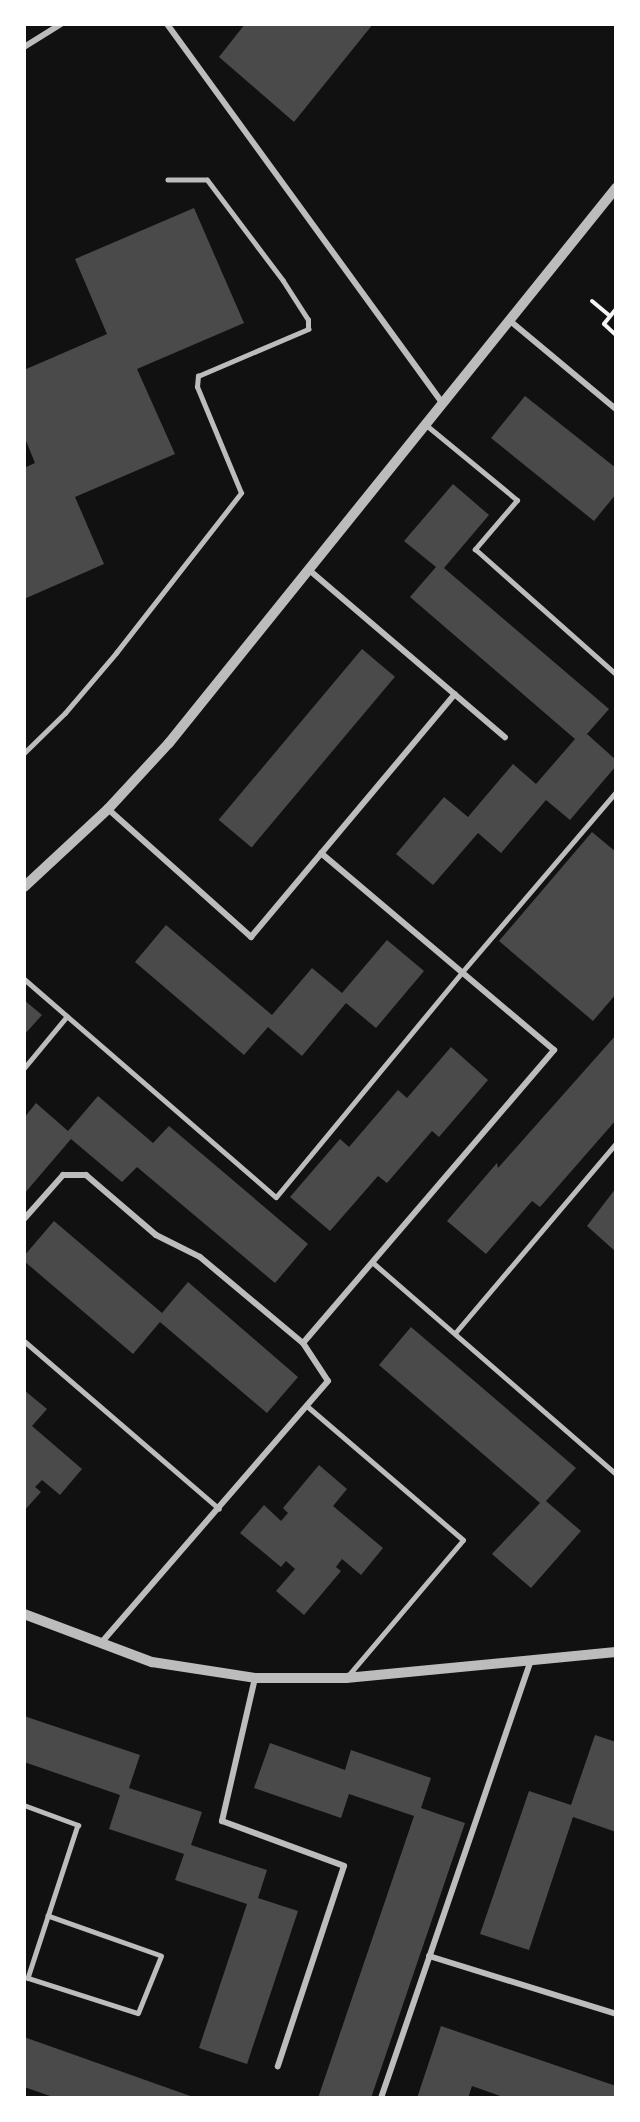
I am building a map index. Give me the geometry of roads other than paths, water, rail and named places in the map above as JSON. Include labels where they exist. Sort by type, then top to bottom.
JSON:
[{"type":"street","points":[[24,47],[61,24]]},
{"type":"street","points":[[167,24],[442,403]]},
{"type":"street","points":[[24,887],[108,809],[168,742],[616,188]]},
{"type":"street","points":[[509,320],[616,409]]},
{"type":"street","points":[[425,425],[517,500],[475,549],[616,674]]},
{"type":"street","points":[[308,569],[505,737]]},
{"type":"street","points":[[108,809],[251,937],[455,694]]},
{"type":"street","points":[[24,979],[276,1197],[462,972],[616,792]]},
{"type":"street","points":[[303,1343],[554,1050],[321,853]]},
{"type":"street","points":[[24,1068],[67,1016]]},
{"type":"street","points":[[455,1334],[616,1143]]},
{"type":"street","points":[[24,1219],[63,1175],[86,1175],[156,1235],[200,1257],[303,1343],[328,1381],[308,1407],[101,1642]]},
{"type":"street","points":[[372,1262],[616,1474]]},
{"type":"street","points":[[24,1341],[219,1509]]},
{"type":"street","points":[[308,1407],[463,1540],[346,1678]]},
{"type":"street","points":[[24,1614],[152,1662],[255,1678],[346,1678],[616,1652]]},
{"type":"street","points":[[381,2098],[531,1661]]},
{"type":"street","points":[[255,1678],[222,1821],[344,1866],[278,2066]]},
{"type":"street","points":[[429,1956],[616,2014]]},
{"type":"lane","points":[[24,753],[64,713],[116,653],[241,493],[197,387],[198,376],[308,329],[308,320],[283,281],[207,180],[168,180]]},
{"type":"lane","points":[[24,1805],[78,1825],[48,1916],[28,1978],[138,2013],[161,1956],[48,1916]]}]
